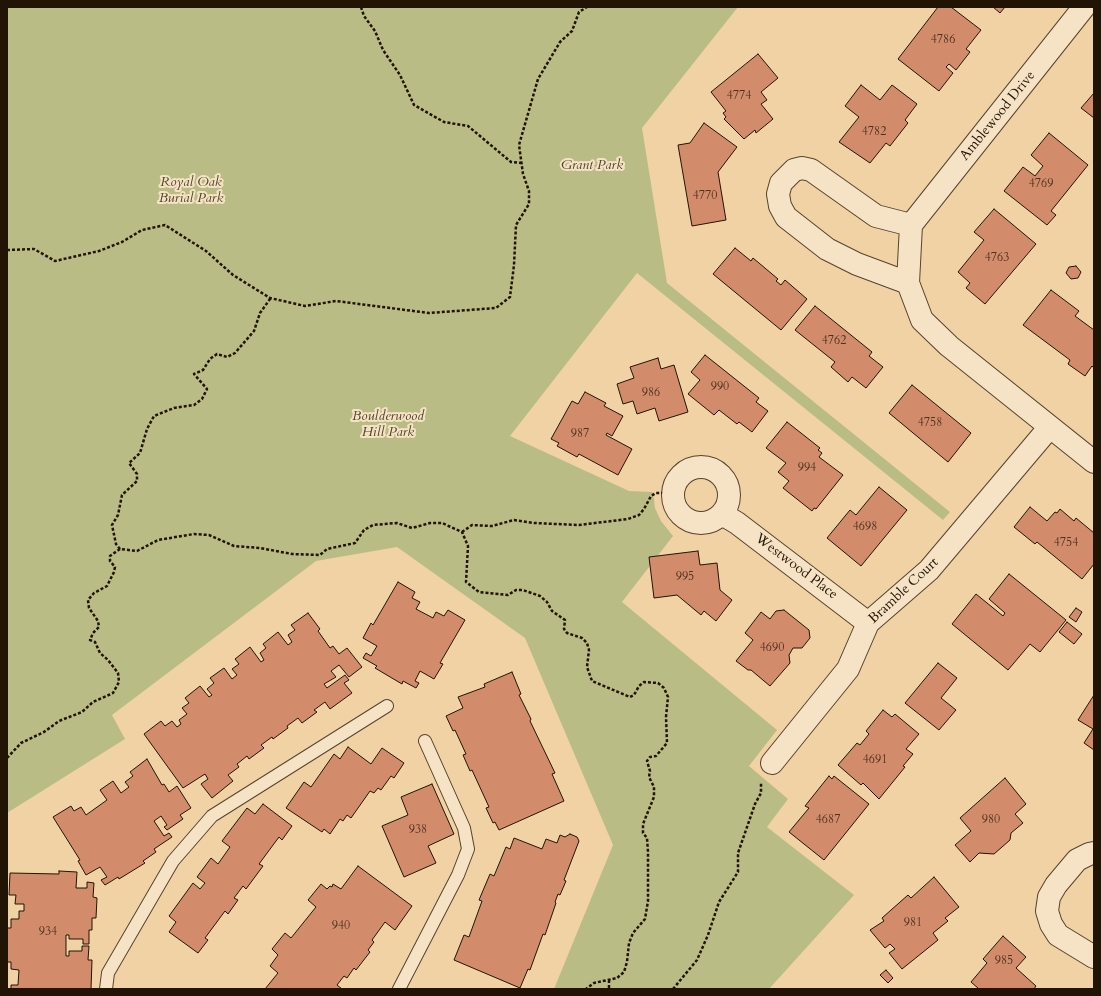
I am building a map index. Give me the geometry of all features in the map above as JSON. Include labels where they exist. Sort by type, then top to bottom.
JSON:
[{"type":"street","name":"Amblewood Drive","points":[[911,225],[1084,7]]},
{"type":"street","points":[[908,283],[857,264],[827,249],[786,217],[780,206],[778,194],[781,183],[794,170],[802,168],[811,170],[876,216],[911,225],[908,283],[922,320],[949,346],[1049,428],[1094,462]]},
{"type":"street","name":"Bramble Court","points":[[766,771],[848,669],[868,622],[930,570],[1049,428]]},
{"type":"street","points":[[698,466],[707,467],[724,477],[728,486],[728,505],[722,514],[707,522],[690,520],[677,510],[673,493],[675,484],[680,475],[688,469],[698,466]]},
{"type":"street","name":"Westwood Place","points":[[722,514],[737,523],[868,622]]},
{"type":"street","points":[[1094,853],[1077,860],[1056,885],[1049,897],[1047,911],[1051,924],[1058,935],[1094,957]]},
{"type":"lane","points":[[106,989],[108,973],[173,861],[212,816],[387,706]]},
{"type":"lane","points":[[399,989],[458,875],[468,849],[464,828],[425,741]]},
{"type":"path","points":[[361,7],[364,16],[375,31],[383,50],[400,75],[414,105],[444,122],[468,126],[511,162],[522,163]]},
{"type":"path","points":[[7,250],[34,249],[55,261],[99,251],[122,242],[142,230],[166,226],[206,252],[233,274],[270,298],[305,306],[336,301],[429,313],[496,308],[510,297],[514,266],[516,225],[529,204],[519,145],[538,79],[560,42],[572,30],[579,12],[587,7]]},
{"type":"path","points":[[120,549],[116,544],[112,525],[118,515],[122,496],[137,481],[137,474],[129,463],[140,453],[147,429],[154,416],[174,408],[194,405],[202,399],[207,389],[194,374],[203,370],[210,359],[218,354],[227,357],[236,353],[254,331],[260,313],[270,298]]},
{"type":"path","points":[[462,532],[472,525],[492,526],[514,520],[578,526],[628,519],[639,515],[651,496],[656,493],[673,493]]},
{"type":"path","points":[[7,758],[21,743],[44,732],[58,721],[82,712],[93,702],[113,693],[119,682],[118,673],[108,660],[100,653],[96,642],[90,640],[93,632],[99,627],[98,621],[89,608],[88,600],[94,593],[107,586],[115,567],[110,561],[110,556],[120,549],[137,551],[158,540],[194,534],[209,535],[234,546],[260,548],[292,554],[320,555],[326,549],[355,543],[364,530],[373,525],[397,523],[412,528],[430,523],[442,523],[462,532],[468,546],[466,582],[479,592],[508,595],[516,590],[540,596],[547,602],[552,611],[565,620],[566,625],[564,629],[567,633],[582,638],[587,643],[589,650],[587,667],[589,677],[592,681],[630,697],[634,696],[639,686],[644,682],[658,683],[664,688],[668,697],[666,717],[667,743],[656,756],[650,757],[647,761],[650,771],[649,777],[654,787],[654,797],[643,824],[643,833],[647,838],[648,852],[648,900],[645,919],[633,934],[629,943],[627,962],[624,972],[617,978],[594,983],[586,989]]},
{"type":"path","points":[[673,989],[697,960],[708,935],[719,902],[738,872],[738,853],[754,804],[761,793],[766,771]]},
{"type":"path","points":[[609,980],[609,989]]},
{"type":"green space","points":[[7,7],[738,7],[642,128],[667,283],[950,512],[943,520],[637,273],[510,436],[629,491],[653,492],[655,508],[661,521],[673,536],[622,602],[777,730],[749,766],[788,799],[767,827],[854,895],[769,989],[554,989],[613,845],[525,638],[397,547],[316,561],[112,715],[125,739],[7,813]]},
{"type":"building","points":[[938,7],[951,7],[981,30],[966,49],[970,52],[956,70],[949,64],[946,67],[953,73],[939,91],[898,59]]},
{"type":"building","points":[[993,7],[1005,7],[1000,13]]},
{"type":"building","points":[[758,54],[778,78],[761,92],[767,100],[761,104],[773,119],[756,133],[755,130],[744,139],[724,119],[726,117],[723,113],[726,111],[711,92]]},
{"type":"building","points":[[861,85],[880,100],[892,85],[917,104],[905,120],[908,123],[890,146],[886,143],[870,163],[839,142],[859,117],[845,106]]},
{"type":"building","points":[[1094,93],[1094,118],[1081,108]]},
{"type":"building","points":[[704,123],[737,147],[718,172],[726,220],[692,226],[678,145],[690,143]]},
{"type":"building","points":[[1049,133],[1088,165],[1051,211],[1056,215],[1047,225],[1004,191],[1023,167],[1035,176],[1043,166],[1031,155]]},
{"type":"building","points":[[994,209],[1036,244],[985,304],[966,288],[970,283],[958,272],[984,240],[974,232]]},
{"type":"building","points":[[735,248],[751,261],[753,258],[778,279],[776,281],[781,285],[785,280],[807,299],[781,330],[713,274]]},
{"type":"building","points":[[1076,266],[1081,272],[1078,278],[1071,279],[1066,273],[1069,267]]},
{"type":"building","points":[[1051,290],[1079,311],[1075,316],[1094,330],[1094,368],[1092,366],[1085,376],[1068,364],[1070,360],[1023,325]]},
{"type":"building","points":[[815,306],[872,352],[869,356],[883,367],[866,388],[852,377],[848,382],[831,367],[835,362],[795,330]]},
{"type":"building","points":[[705,355],[759,398],[756,402],[768,411],[752,432],[739,422],[737,424],[719,410],[714,415],[688,394],[700,380],[691,372]]},
{"type":"building","points":[[658,358],[661,369],[674,365],[688,412],[659,421],[655,408],[637,414],[633,401],[623,404],[617,384],[634,378],[630,367]]},
{"type":"building","points":[[912,385],[971,433],[948,462],[889,413]]},
{"type":"building","points":[[585,392],[606,403],[604,406],[623,416],[612,436],[607,433],[606,435],[632,449],[618,475],[579,454],[577,457],[557,446],[559,443],[551,439],[572,401],[578,404]]},
{"type":"building","points":[[787,422],[820,448],[818,450],[822,453],[819,457],[843,475],[816,509],[814,508],[812,511],[783,488],[789,481],[778,472],[786,463],[766,448]]},
{"type":"building","points":[[879,487],[907,510],[861,566],[827,538],[850,510],[856,515]]},
{"type":"building","points":[[1030,507],[1047,521],[1060,509],[1074,521],[1076,518],[1094,533],[1094,564],[1082,579],[1037,542],[1035,544],[1014,527]]},
{"type":"building","points":[[698,551],[700,565],[717,563],[720,590],[732,600],[716,621],[704,611],[701,615],[677,595],[654,598],[649,557]]},
{"type":"building","points":[[1009,574],[1066,620],[1040,652],[1030,644],[1008,670],[952,624],[976,594],[1003,616],[1005,613],[989,599]]},
{"type":"building","points":[[398,582],[415,592],[412,598],[420,602],[416,609],[433,618],[436,612],[444,616],[448,610],[465,620],[440,663],[443,664],[434,679],[420,671],[415,681],[419,683],[416,688],[403,681],[402,684],[375,668],[377,666],[363,658],[366,653],[371,656],[377,646],[363,638],[371,623],[373,625]]},
{"type":"building","points":[[1076,608],[1082,612],[1076,622],[1069,617]]},
{"type":"building","points":[[784,610],[809,630],[810,638],[802,648],[793,648],[789,655],[790,663],[770,686],[751,670],[748,670],[736,661],[753,640],[745,633],[761,612],[770,619],[776,611]]},
{"type":"building","points":[[308,613],[320,629],[318,631],[330,648],[333,646],[339,654],[347,648],[362,667],[349,677],[339,665],[331,671],[336,677],[324,684],[327,688],[345,675],[349,680],[344,683],[352,693],[330,709],[325,702],[314,710],[317,712],[302,723],[298,718],[287,726],[288,728],[273,739],[272,737],[261,745],[264,748],[249,759],[247,756],[237,764],[239,767],[228,775],[233,781],[212,798],[201,784],[208,779],[205,774],[183,788],[144,734],[161,721],[165,726],[172,721],[177,727],[181,724],[179,720],[187,714],[182,708],[189,703],[185,698],[200,686],[209,697],[212,695],[207,689],[214,683],[210,678],[224,668],[232,679],[237,675],[232,669],[239,664],[235,659],[250,647],[261,662],[264,660],[260,653],[266,648],[263,644],[278,632],[288,645],[292,642],[288,635],[295,630],[291,625]]},
{"type":"building","points":[[1067,622],[1082,634],[1074,644],[1059,632]]},
{"type":"building","points":[[938,663],[957,678],[941,698],[956,710],[939,730],[905,703]]},
{"type":"building","points":[[512,672],[521,694],[519,695],[531,719],[530,721],[555,773],[552,774],[564,801],[499,830],[495,822],[493,823],[486,808],[489,807],[472,770],[470,771],[463,755],[466,754],[455,730],[453,731],[446,716],[463,708],[458,697],[485,687],[484,684]]},
{"type":"building","points":[[1094,695],[1094,750],[1084,743],[1093,729],[1078,720]]},
{"type":"building","points":[[883,710],[892,717],[895,714],[919,734],[906,749],[913,754],[903,766],[905,767],[879,799],[863,783],[861,785],[838,765],[857,743],[860,745],[869,734],[866,731]]},
{"type":"building","points":[[348,747],[371,764],[382,748],[404,763],[394,778],[391,776],[381,790],[378,788],[374,793],[370,791],[351,818],[347,815],[343,821],[340,819],[330,834],[324,829],[322,832],[286,808],[304,782],[311,787],[334,754],[340,759]]},
{"type":"building","points":[[147,759],[162,785],[164,784],[169,792],[177,786],[191,808],[180,815],[183,819],[167,830],[164,827],[167,825],[161,816],[154,821],[164,836],[169,833],[172,837],[154,849],[156,852],[143,861],[145,863],[119,879],[118,877],[105,885],[101,880],[107,877],[100,867],[86,875],[78,861],[80,860],[53,817],[71,806],[74,811],[81,807],[86,815],[107,800],[100,790],[113,781],[121,793],[129,787],[125,782],[133,776],[130,772]]},
{"type":"building","points":[[829,776],[832,779],[834,776],[869,804],[824,860],[789,832],[809,808],[805,806]]},
{"type":"building","points":[[1005,778],[1026,804],[1015,814],[1023,823],[1011,833],[1010,840],[994,854],[979,853],[970,862],[955,845],[971,831],[960,818]]},
{"type":"building","points":[[432,784],[454,834],[428,846],[436,863],[404,877],[382,826],[408,815],[401,797]]},
{"type":"building","points":[[263,804],[292,826],[282,840],[279,837],[259,864],[263,866],[246,889],[243,886],[234,898],[238,900],[228,914],[225,911],[205,938],[208,940],[198,953],[169,932],[176,922],[169,916],[193,883],[200,889],[205,883],[197,877],[211,858],[218,864],[230,847],[222,841],[247,808],[255,814]]},
{"type":"building","points":[[570,834],[577,837],[579,841],[564,880],[566,881],[555,902],[556,903],[545,935],[543,934],[530,970],[528,969],[520,988],[454,960],[464,935],[469,937],[482,901],[479,900],[490,874],[494,876],[506,847],[510,849],[514,838],[542,849],[546,839],[557,843],[560,835],[565,837]]},
{"type":"building","points":[[358,866],[412,906],[395,930],[385,922],[372,940],[374,942],[368,950],[370,952],[356,970],[354,968],[347,978],[344,976],[337,985],[342,989],[265,989],[278,973],[270,966],[278,955],[272,949],[285,933],[291,938],[316,907],[308,900],[321,884],[327,889],[330,886],[332,887],[333,884],[341,889]]},
{"type":"building","points":[[59,871],[77,872],[76,888],[87,888],[87,882],[94,883],[93,897],[97,898],[96,918],[92,918],[92,930],[89,930],[89,944],[83,944],[83,939],[69,939],[69,935],[66,935],[66,956],[69,956],[69,951],[82,951],[82,946],[89,946],[88,960],[92,960],[91,989],[11,989],[11,985],[18,985],[19,970],[11,969],[11,962],[7,962],[7,928],[11,928],[11,919],[19,919],[19,911],[24,911],[24,904],[15,904],[16,895],[9,895],[10,873],[59,874]]},
{"type":"building","points":[[934,877],[959,907],[945,918],[948,921],[933,933],[938,940],[902,969],[889,953],[895,949],[890,944],[885,948],[870,930],[884,921],[882,918],[908,895],[911,898]]},
{"type":"building","points":[[1003,936],[1026,957],[1016,968],[1036,986],[1034,989],[979,989],[971,982],[987,963],[983,959]]},
{"type":"building","points":[[886,970],[893,978],[888,983],[880,975]]},
{"type":"park label","name":"Grant Park","points":[[592,166]]},
{"type":"park label","name":"Royal Oak Burial Park","points":[[191,192]]},
{"type":"park label","name":"Boulderwood Hill Park","points":[[388,426]]}]
